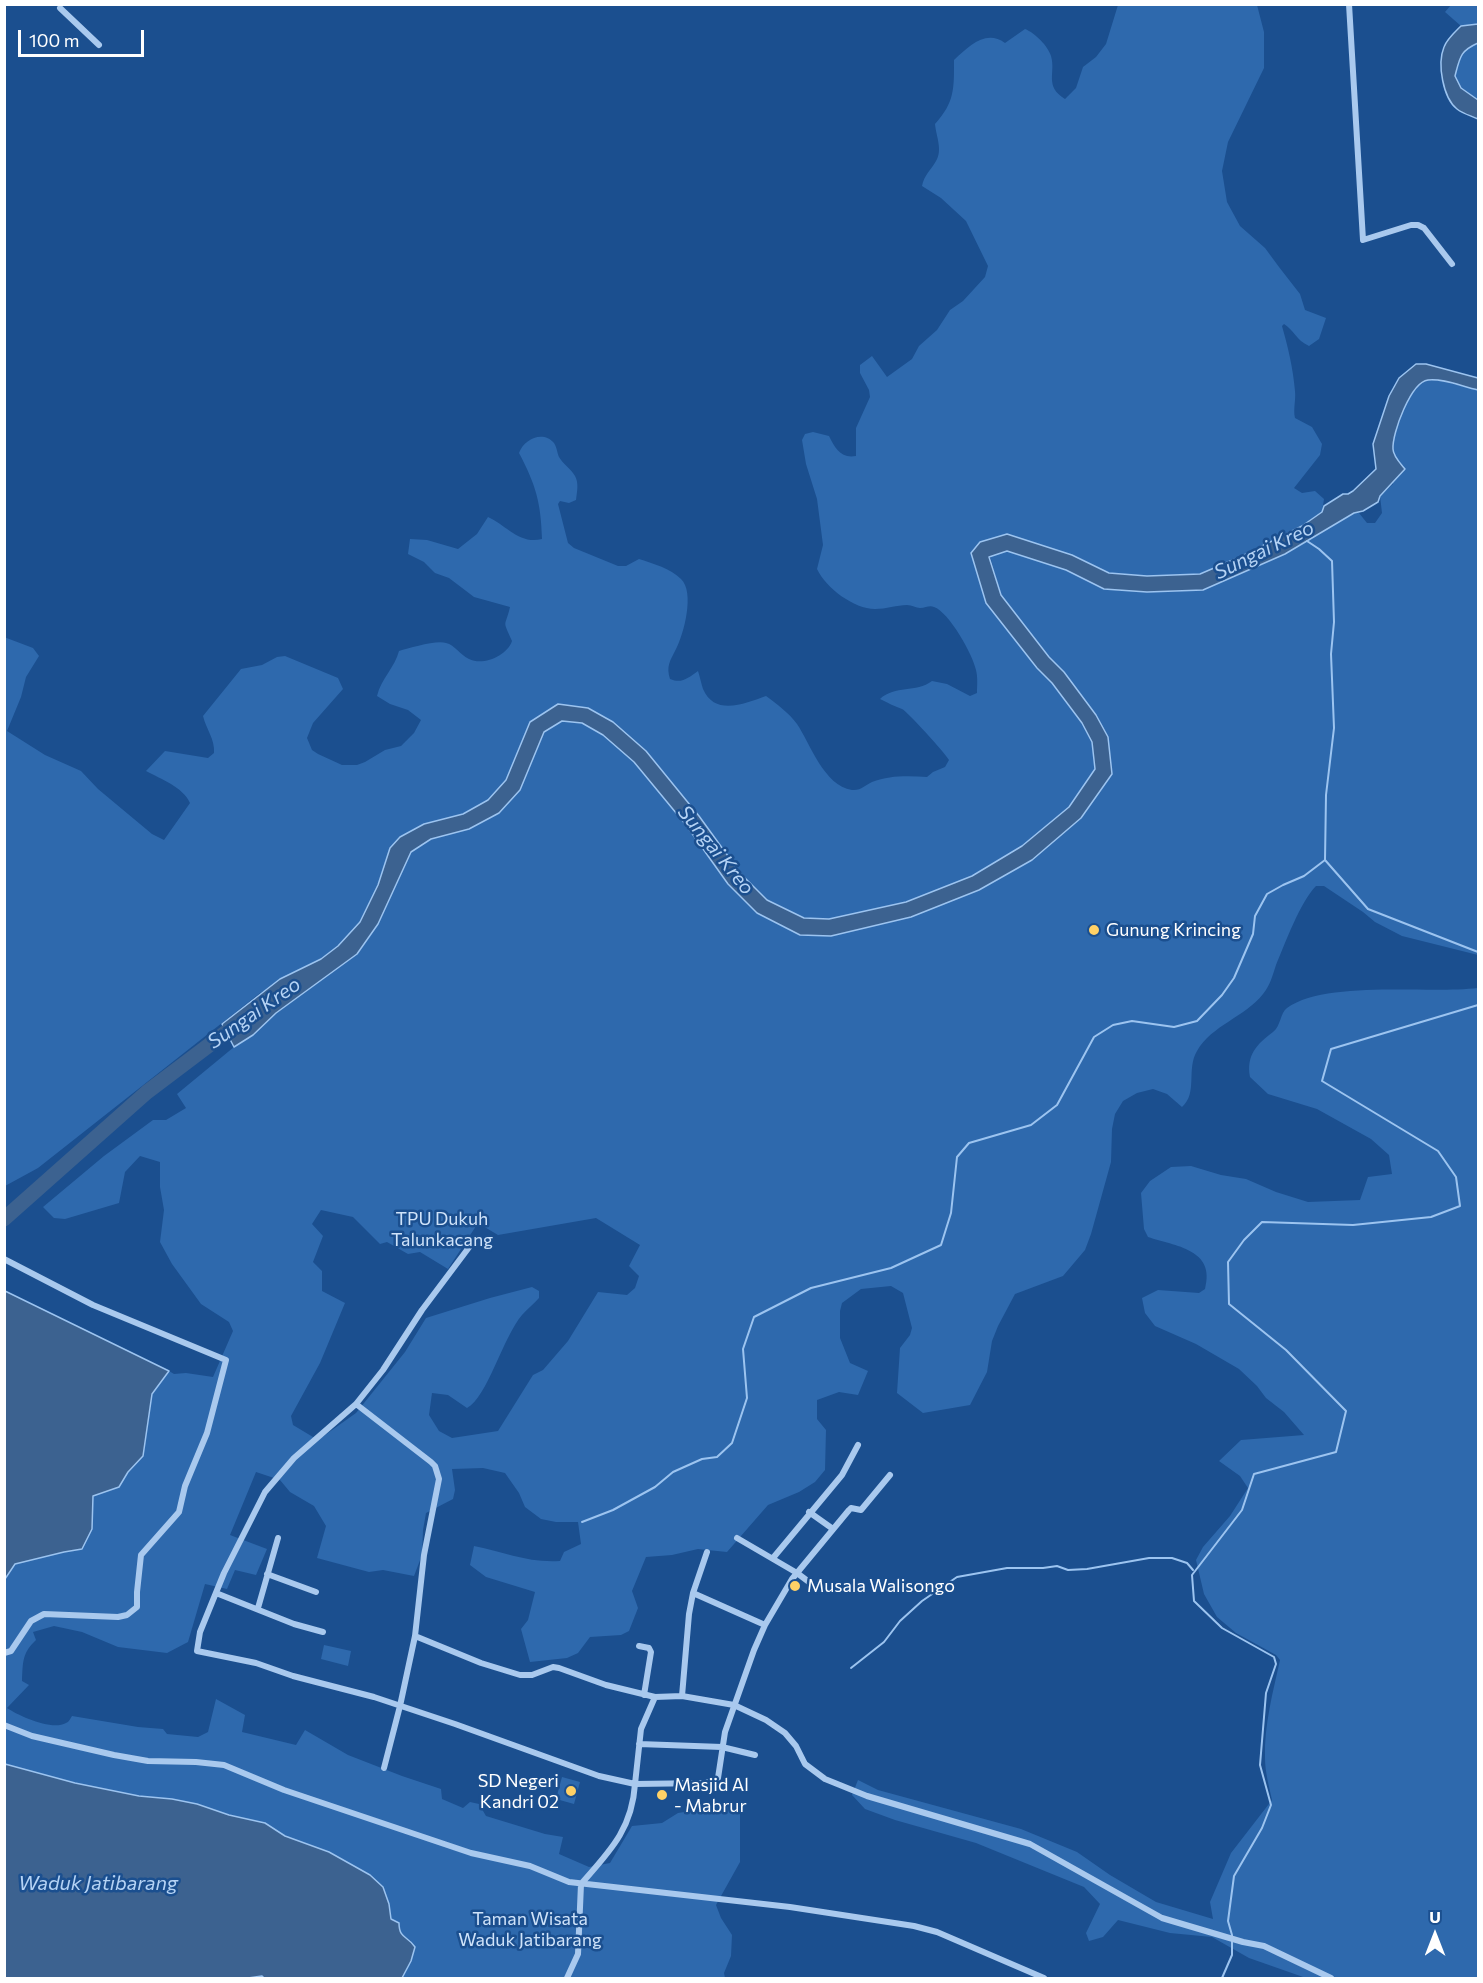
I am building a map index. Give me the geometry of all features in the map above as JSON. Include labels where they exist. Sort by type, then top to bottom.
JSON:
[{"type":"street","points":[[1349,4],[1363,240],[1411,225],[1418,225],[1424,228],[1452,264]]},
{"type":"street","points":[[61,6],[99,45]]},
{"type":"street","points":[[473,1242],[422,1310],[383,1370],[356,1404],[294,1458],[265,1492],[224,1573],[200,1632],[197,1651],[256,1663],[293,1676],[400,1706],[599,1776],[635,1784],[713,1782],[718,1778],[722,1747],[734,1705],[765,1625],[797,1573],[833,1529],[851,1508],[861,1510],[890,1475]]},
{"type":"street","points":[[4,1259],[93,1305],[226,1360],[207,1433],[186,1486],[179,1512],[141,1556],[137,1607],[127,1615],[118,1617],[44,1614],[31,1621],[11,1651],[4,1653]]},
{"type":"street","points":[[356,1404],[431,1462],[439,1473],[435,1505],[424,1555],[415,1636],[384,1768]]},
{"type":"street","points":[[773,1558],[842,1475],[858,1445]]},
{"type":"street","points":[[809,1512],[833,1529]]},
{"type":"street","points":[[258,1608],[278,1538]]},
{"type":"street","points":[[737,1538],[773,1558],[817,1588]]},
{"type":"street","points":[[682,1696],[689,1614],[693,1593],[707,1552]]},
{"type":"street","points":[[267,1574],[316,1592]]},
{"type":"street","points":[[216,1593],[294,1624],[323,1632]]},
{"type":"street","points":[[693,1593],[765,1625]]},
{"type":"street","points":[[415,1636],[481,1663],[516,1674],[526,1676],[553,1667],[644,1695],[682,1696],[734,1705],[766,1720],[785,1733],[796,1746],[805,1764],[825,1779],[867,1796],[1030,1844],[1162,1918],[1264,1946],[1331,1978]]},
{"type":"street","points":[[639,1646],[649,1648],[651,1652],[644,1695]]},
{"type":"street","points":[[567,1978],[578,1954],[581,1884],[615,1845],[629,1819],[634,1800],[639,1744],[646,1716],[656,1697]]},
{"type":"street","points":[[4,1725],[32,1736],[114,1755],[148,1761],[224,1765],[284,1790],[401,1830],[471,1853],[530,1866],[569,1882],[790,1907],[914,1926],[938,1932],[1044,1978]]},
{"type":"street","points":[[639,1744],[722,1747],[755,1755]]},
{"type":"green space","points":[[1118,5],[1257,5],[1264,32],[1264,68],[1228,142],[1222,171],[1227,202],[1240,226],[1265,248],[1300,294],[1305,310],[1326,318],[1319,339],[1309,346],[1287,326],[1284,324],[1282,326],[1293,374],[1295,418],[1312,427],[1322,444],[1320,455],[1294,488],[1302,493],[1315,491],[1324,499],[1322,512],[1302,526],[1200,574],[1147,576],[1109,573],[1072,555],[980,542],[986,603],[1037,668],[1052,683],[1082,723],[1092,742],[1095,769],[1069,807],[1022,846],[972,876],[906,902],[829,919],[804,918],[767,900],[741,874],[699,816],[646,751],[558,704],[530,722],[506,780],[488,800],[463,814],[424,824],[390,848],[378,885],[360,922],[338,946],[321,959],[260,993],[38,1168],[5,1186],[4,637],[33,648],[39,656],[26,677],[21,697],[7,731],[45,755],[81,771],[98,789],[152,834],[164,840],[190,803],[177,788],[146,771],[165,751],[208,758],[214,753],[213,743],[203,716],[241,669],[262,665],[277,657],[285,656],[338,678],[343,689],[313,723],[307,738],[312,750],[318,754],[342,765],[357,765],[385,750],[401,746],[414,733],[421,720],[408,710],[390,704],[377,696],[399,651],[442,642],[452,646],[469,659],[481,661],[494,658],[505,651],[512,641],[505,624],[510,607],[474,597],[449,578],[435,573],[424,562],[408,554],[410,539],[427,540],[458,549],[477,534],[488,517],[520,537],[542,539],[536,494],[519,453],[529,440],[545,437],[554,443],[559,457],[573,473],[577,482],[576,500],[569,503],[560,501],[558,504],[568,543],[574,548],[618,566],[626,566],[639,559],[656,565],[677,575],[685,585],[687,613],[682,634],[669,664],[670,679],[681,681],[698,671],[708,698],[723,705],[732,706],[766,696],[787,712],[797,724],[819,763],[833,781],[842,787],[858,790],[872,782],[886,778],[927,777],[945,767],[949,760],[918,724],[902,709],[880,699],[892,692],[919,687],[932,681],[947,684],[970,696],[977,693],[977,673],[974,663],[953,625],[934,607],[920,608],[907,605],[879,609],[867,608],[842,596],[821,576],[817,569],[823,545],[817,499],[806,464],[802,440],[805,434],[813,432],[829,436],[842,454],[856,456],[856,428],[870,397],[860,373],[860,365],[872,356],[887,377],[912,359],[919,346],[937,330],[950,310],[963,301],[985,277],[988,266],[966,221],[941,198],[922,186],[938,157],[939,148],[935,124],[950,101],[954,79],[954,60],[978,41],[991,38],[1005,43],[1025,29],[1041,40],[1047,48],[1052,62],[1053,84],[1065,99],[1076,88],[1083,67],[1096,57],[1106,44]]},
{"type":"green space","points":[[1451,5],[1478,5],[1478,24],[1461,26],[1445,12]]},
{"type":"green space","points":[[1478,43],[1478,100],[1461,88],[1455,76],[1462,55]]},
{"type":"green space","points":[[1425,380],[1437,380],[1478,390],[1478,955],[1402,936],[1375,922],[1324,886],[1316,886],[1299,912],[1265,991],[1256,1002],[1211,1034],[1197,1051],[1192,1065],[1190,1095],[1182,1107],[1167,1094],[1153,1089],[1137,1093],[1123,1101],[1115,1114],[1111,1162],[1085,1250],[1063,1276],[1015,1294],[998,1326],[992,1341],[987,1372],[970,1405],[923,1413],[897,1393],[900,1348],[910,1335],[912,1328],[903,1293],[891,1286],[861,1289],[842,1303],[840,1338],[850,1363],[868,1371],[858,1395],[839,1392],[817,1400],[817,1419],[826,1430],[825,1470],[815,1482],[799,1492],[768,1505],[727,1552],[698,1549],[672,1555],[646,1557],[632,1591],[638,1608],[629,1631],[621,1635],[590,1637],[578,1653],[567,1658],[530,1662],[521,1629],[528,1620],[535,1592],[486,1577],[470,1565],[474,1546],[526,1559],[560,1561],[564,1552],[581,1544],[578,1522],[541,1519],[525,1507],[519,1493],[505,1473],[483,1468],[452,1469],[455,1490],[453,1499],[426,1513],[422,1555],[414,1576],[383,1570],[369,1572],[317,1558],[326,1526],[314,1506],[290,1492],[280,1480],[256,1472],[230,1535],[267,1549],[256,1575],[235,1570],[227,1589],[205,1584],[188,1642],[167,1653],[118,1647],[82,1632],[54,1626],[33,1632],[36,1640],[24,1658],[22,1681],[29,1685],[7,1708],[19,1715],[44,1724],[60,1725],[68,1722],[72,1716],[163,1729],[167,1734],[198,1737],[208,1732],[216,1699],[245,1715],[242,1732],[296,1745],[305,1730],[348,1755],[441,1789],[442,1799],[463,1808],[470,1802],[479,1804],[486,1816],[545,1834],[563,1837],[559,1854],[589,1867],[610,1863],[632,1826],[662,1823],[678,1813],[740,1803],[740,1862],[716,1905],[732,1935],[731,1956],[724,1973],[725,1978],[402,1978],[411,1961],[411,1941],[404,1937],[391,1919],[383,1887],[370,1875],[329,1852],[285,1836],[265,1823],[229,1815],[197,1804],[139,1796],[75,1783],[5,1764],[4,1579],[15,1564],[82,1549],[92,1510],[93,1495],[119,1487],[128,1472],[143,1456],[152,1394],[169,1371],[174,1374],[186,1373],[213,1377],[233,1331],[229,1322],[201,1304],[172,1264],[160,1242],[164,1210],[160,1187],[160,1162],[140,1156],[125,1172],[119,1203],[65,1219],[54,1218],[43,1207],[104,1156],[153,1120],[166,1120],[186,1108],[177,1094],[234,1047],[253,1035],[276,1013],[357,954],[378,924],[411,852],[431,839],[469,829],[520,790],[544,732],[562,721],[582,723],[603,735],[634,762],[686,825],[728,884],[831,936],[911,917],[979,890],[1032,860],[1112,774],[1096,715],[1001,595],[990,556],[1007,551],[1066,570],[1104,589],[1147,592],[1203,590],[1285,554],[1354,513],[1359,513],[1367,523],[1375,523],[1382,513],[1380,496],[1393,484],[1396,428],[1403,410]],"holes":[[[321,1210],[353,1217],[380,1244],[387,1242],[408,1254],[420,1252],[448,1269],[478,1223],[498,1235],[596,1218],[640,1245],[629,1266],[639,1276],[635,1288],[627,1295],[598,1292],[568,1341],[543,1370],[533,1375],[498,1431],[452,1438],[439,1431],[429,1415],[432,1393],[448,1395],[467,1408],[474,1402],[488,1380],[515,1325],[539,1298],[539,1291],[532,1287],[426,1318],[405,1352],[356,1413],[318,1440],[293,1425],[291,1416],[320,1363],[345,1303],[322,1291],[322,1271],[313,1262],[323,1236],[312,1224]]]},
{"type":"green space","points":[[1478,988],[1478,1978],[1306,1978],[1249,1958],[1212,1937],[1170,1933],[1118,1920],[1103,1937],[1089,1941],[1086,1933],[1100,1904],[1084,1887],[976,1843],[865,1809],[852,1795],[858,1780],[878,1790],[1021,1829],[1077,1852],[1156,1902],[1213,1919],[1210,1902],[1231,1853],[1272,1800],[1266,1768],[1265,1746],[1280,1660],[1276,1655],[1236,1633],[1217,1617],[1204,1594],[1196,1560],[1203,1547],[1230,1516],[1248,1488],[1240,1476],[1219,1461],[1241,1440],[1304,1435],[1284,1412],[1266,1398],[1239,1369],[1196,1344],[1155,1326],[1145,1313],[1142,1298],[1158,1290],[1199,1293],[1205,1289],[1207,1276],[1205,1265],[1191,1251],[1148,1237],[1144,1229],[1141,1193],[1150,1181],[1171,1167],[1191,1166],[1221,1175],[1246,1179],[1308,1202],[1360,1200],[1368,1177],[1392,1174],[1389,1155],[1371,1139],[1317,1109],[1268,1094],[1250,1077],[1251,1056],[1262,1041],[1276,1029],[1285,1010],[1304,999],[1351,991]]},
{"type":"green space","points":[[324,1645],[351,1651],[348,1666],[321,1659]]},
{"type":"green space","points":[[562,1777],[580,1782],[574,1804],[556,1799]]},
{"type":"water","points":[[1478,24],[1478,43],[1462,55],[1455,76],[1461,88],[1478,100],[1478,119],[1459,111],[1452,104],[1445,89],[1441,62],[1444,47],[1454,33],[1461,26]]},
{"type":"water","points":[[1416,364],[1426,364],[1478,378],[1478,390],[1440,380],[1428,380],[1422,383],[1409,398],[1399,421],[1394,442],[1394,454],[1405,469],[1380,496],[1378,502],[1363,511],[1354,513],[1285,554],[1203,590],[1147,592],[1104,589],[1066,570],[1007,551],[989,557],[1001,595],[1049,657],[1064,672],[1096,715],[1108,737],[1112,774],[1081,818],[1032,860],[979,890],[911,917],[831,936],[800,935],[757,913],[728,884],[686,825],[634,762],[603,735],[582,723],[562,721],[544,732],[520,790],[499,813],[469,829],[431,839],[411,852],[378,924],[357,954],[276,1013],[253,1035],[234,1047],[222,1024],[280,979],[321,959],[338,946],[360,922],[378,885],[390,848],[400,837],[424,824],[463,814],[488,800],[506,780],[530,722],[558,704],[588,708],[613,722],[646,751],[699,816],[741,874],[767,900],[804,918],[829,919],[906,902],[972,876],[1022,846],[1069,807],[1095,769],[1092,742],[1082,723],[986,603],[971,553],[980,542],[1007,534],[1072,555],[1109,573],[1147,576],[1200,574],[1302,526],[1322,512],[1324,506],[1343,494],[1353,491],[1376,469],[1373,444],[1389,396],[1399,378]]},
{"type":"water","points":[[5,1291],[169,1371],[152,1394],[143,1456],[128,1472],[119,1487],[93,1496],[92,1529],[82,1549],[15,1564],[5,1579]]},
{"type":"water","name":"Waduk Jatibarang","points":[[5,1764],[75,1783],[139,1796],[197,1804],[229,1815],[265,1823],[285,1836],[329,1852],[370,1875],[383,1887],[391,1919],[399,1923],[402,1935],[415,1947],[411,1961],[402,1978],[264,1978],[262,1976],[248,1978],[5,1978]]},
{"type":"waterway","points":[[1307,541],[1332,561],[1334,622],[1331,654],[1334,728],[1326,795],[1325,860],[1368,909],[1478,952]]},
{"type":"waterway","points":[[582,1522],[613,1510],[655,1487],[673,1472],[702,1459],[717,1457],[732,1443],[747,1398],[743,1349],[754,1317],[811,1288],[891,1268],[941,1245],[951,1213],[957,1157],[969,1143],[1031,1125],[1057,1105],[1094,1037],[1113,1025],[1132,1021],[1174,1027],[1197,1021],[1222,995],[1234,978],[1253,934],[1255,916],[1267,894],[1304,876],[1325,860]]},
{"type":"waterway","points":[[1222,1978],[1232,1955],[1232,1935],[1228,1921],[1234,1876],[1262,1828],[1271,1805],[1260,1765],[1266,1693],[1276,1664],[1274,1657],[1222,1628],[1194,1601],[1192,1575],[1242,1510],[1254,1474],[1336,1452],[1346,1411],[1286,1350],[1229,1304],[1228,1262],[1244,1240],[1262,1222],[1353,1225],[1431,1217],[1460,1206],[1456,1177],[1438,1151],[1322,1081],[1331,1049],[1478,1005]]},
{"type":"waterway","name":"Sungai Kreo","points":[[4,1219],[147,1092],[241,1021]]},
{"type":"waterway","points":[[851,1668],[884,1642],[900,1621],[922,1601],[957,1577],[1007,1568],[1057,1566],[1068,1570],[1087,1569],[1149,1558],[1172,1558],[1187,1563],[1193,1570]]},
{"type":"place","name":"Gunung Krincing","points":[[1094,930]]},
{"type":"place","name":"Musala Walisongo","points":[[795,1586]]},
{"type":"place","name":"SD Negeri Kandri 02","points":[[571,1791]]},
{"type":"place","name":"Masjid Al - Mabrur","points":[[662,1795]]},
{"type":"park label","name":"TPU Dukuh Talunkacang","points":[[442,1229]]},
{"type":"park label","name":"Taman Wisata Waduk Jatibarang","points":[[530,1929]]}]
